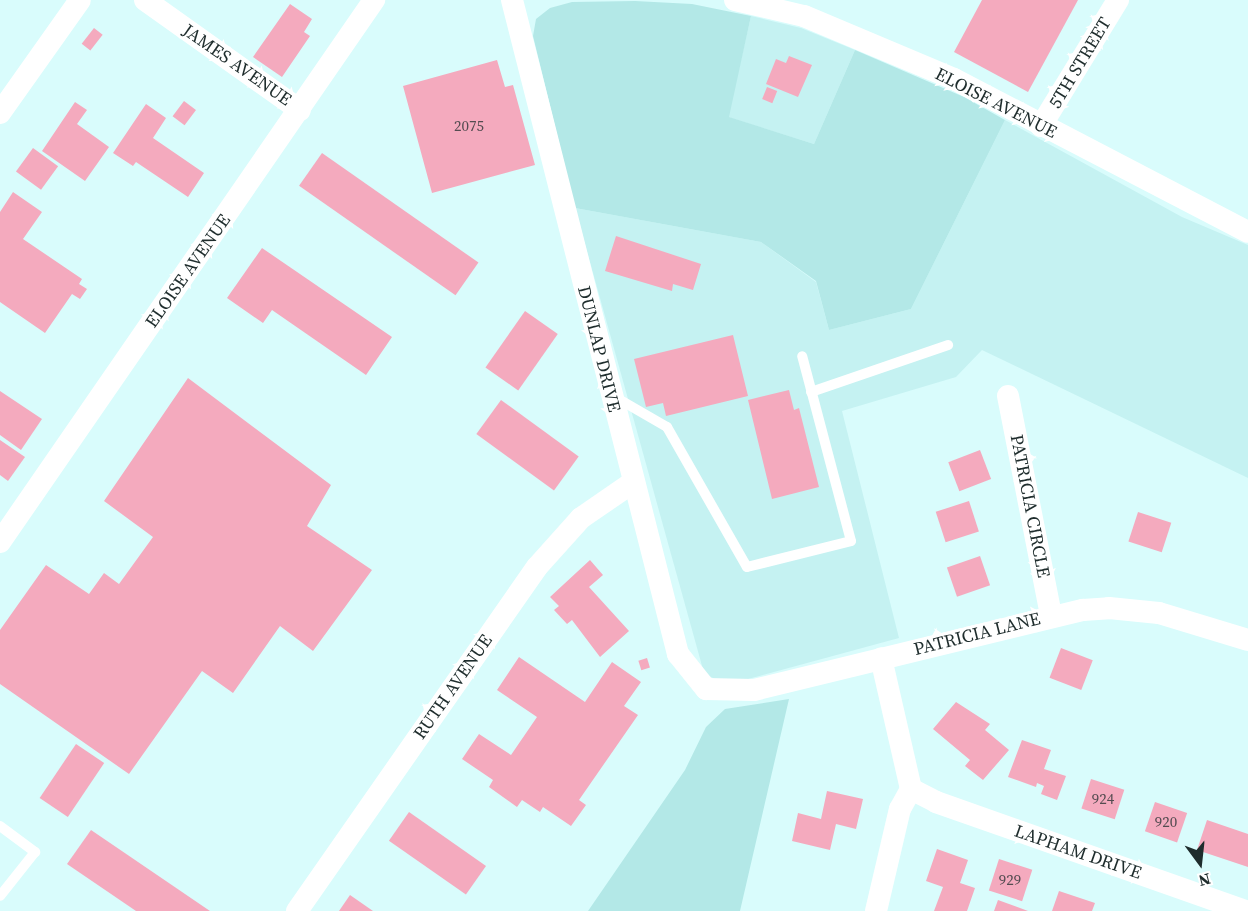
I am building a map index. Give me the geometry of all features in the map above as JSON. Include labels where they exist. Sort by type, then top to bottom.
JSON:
[{"type":"street","points":[[0,113],[80,0]]},
{"type":"street","name":"JAMES AVENUE","points":[[145,0],[300,110]]},
{"type":"street","name":"ELOISE AVENUE","points":[[0,542],[374,0]]},
{"type":"street","name":"DUNLAP DRIVE","points":[[512,0],[632,483],[678,654],[706,689]]},
{"type":"street","name":"ELOISE AVENUE","points":[[735,0],[804,16],[954,79],[1248,232]]},
{"type":"street","name":"5TH STREET","points":[[1041,126],[1118,0]]},
{"type":"street","name":"PATRICIA CIRCLE","points":[[1008,396],[1051,615]]},
{"type":"street","name":"RUTH AVENUE","points":[[297,911],[537,567],[581,519],[632,483]]},
{"type":"street","name":"PATRICIA LANE","points":[[706,689],[754,690],[1051,615],[1109,608],[1160,613],[1248,640]]},
{"type":"street","points":[[876,911],[900,809],[911,789],[881,658]]},
{"type":"street","name":"LAPHAM DRIVE","points":[[911,789],[936,802],[1246,911]]},
{"type":"lane","points":[[812,392],[948,345]]},
{"type":"lane","points":[[610,394],[667,427],[747,567],[851,541],[802,356]]},
{"type":"lane","points":[[0,826],[35,852],[0,896]]},
{"type":"shaded area","points":[[635,1],[692,4],[751,16],[729,117],[814,144],[855,50],[964,97],[1005,120],[911,309],[829,330],[816,281],[761,242],[575,208],[533,36],[536,19],[550,8],[572,2]]},
{"type":"shaded area","points":[[751,16],[801,28],[855,50],[814,144],[728,117]]},
{"type":"shaded area","points":[[1005,120],[1182,217],[1248,245],[1248,478],[982,350],[956,377],[842,411],[899,638],[748,679],[720,682],[704,673],[575,208],[761,242],[816,282],[829,330],[911,309]]},
{"type":"shaded area","points":[[789,699],[740,911],[588,911],[685,770],[706,727],[725,709]]},
{"type":"building","points":[[982,0],[1078,0],[1028,92],[954,52]]},
{"type":"building","points":[[290,4],[312,19],[304,32],[310,36],[282,77],[253,57]]},
{"type":"building","points":[[94,28],[103,35],[90,51],[82,44]]},
{"type":"building","points":[[789,56],[812,65],[798,97],[766,84],[776,59],[786,63]]},
{"type":"building","points":[[497,60],[505,87],[513,85],[535,165],[432,193],[403,86]]},
{"type":"building","points":[[767,87],[777,91],[772,103],[762,99]]},
{"type":"building","points":[[184,101],[196,110],[185,125],[173,116]]},
{"type":"building","points":[[75,102],[87,110],[77,124],[109,147],[85,181],[42,151]]},
{"type":"building","points":[[146,104],[166,118],[153,138],[204,173],[188,197],[136,162],[133,166],[113,153]]},
{"type":"building","points":[[33,148],[58,166],[41,190],[16,171]]},
{"type":"building","points":[[322,153],[478,263],[456,295],[299,186]]},
{"type":"building","points":[[13,192],[42,212],[23,239],[82,279],[79,284],[87,289],[80,299],[72,294],[45,333],[0,302],[0,212]]},
{"type":"building","points":[[616,236],[701,264],[693,290],[673,284],[672,291],[605,271]]},
{"type":"building","points":[[262,248],[392,337],[366,375],[272,310],[263,323],[227,298]]},
{"type":"building","points":[[525,311],[558,334],[518,390],[485,368]]},
{"type":"building","points":[[733,335],[748,396],[666,416],[663,403],[646,407],[634,359]]},
{"type":"building","points":[[188,378],[331,485],[307,526],[372,570],[313,651],[280,626],[233,693],[202,671],[129,774],[0,684],[0,630],[46,565],[89,594],[104,573],[119,584],[153,537],[104,501]]},
{"type":"building","points":[[789,390],[794,410],[799,408],[819,487],[772,499],[748,400]]},
{"type":"building","points":[[0,391],[42,419],[21,450],[0,435]]},
{"type":"building","points":[[501,400],[579,456],[554,490],[476,434]]},
{"type":"building","points":[[0,440],[25,457],[8,481],[0,475]]},
{"type":"building","points":[[980,450],[991,479],[959,491],[948,462]]},
{"type":"building","points":[[969,501],[979,531],[946,542],[936,512]]},
{"type":"building","points":[[1138,512],[1171,523],[1162,552],[1128,541]]},
{"type":"building","points":[[980,556],[990,585],[957,597],[947,567]]},
{"type":"building","points":[[590,560],[603,575],[589,587],[629,631],[600,657],[572,620],[567,624],[554,610],[559,606],[550,597]]},
{"type":"building","points":[[1061,648],[1093,660],[1081,690],[1050,678]]},
{"type":"building","points":[[519,657],[585,702],[612,662],[641,682],[624,706],[638,715],[579,800],[586,805],[571,826],[543,807],[540,812],[522,800],[517,807],[489,787],[493,780],[462,759],[479,734],[511,755],[537,717],[497,690]]},
{"type":"building","points":[[647,658],[650,668],[641,670],[638,661]]},
{"type":"building","points":[[956,702],[990,724],[985,730],[1009,750],[983,780],[965,766],[970,760],[933,729]]},
{"type":"building","points":[[1022,740],[1051,750],[1044,769],[1066,776],[1057,800],[1041,794],[1044,786],[1037,783],[1036,787],[1008,777]]},
{"type":"building","points":[[76,744],[104,763],[68,817],[40,798]]},
{"type":"building","points":[[1091,779],[1124,790],[1115,819],[1081,808]]},
{"type":"building","points":[[827,791],[863,799],[856,829],[836,824],[830,850],[792,841],[798,813],[821,819]]},
{"type":"building","points":[[1155,802],[1187,813],[1177,842],[1145,831]]},
{"type":"building","points":[[409,812],[486,866],[466,895],[389,841]]},
{"type":"building","points":[[1207,820],[1248,834],[1248,867],[1197,850]]},
{"type":"building","points":[[91,830],[210,911],[136,911],[67,864]]},
{"type":"building","points":[[937,849],[968,860],[960,883],[975,888],[967,911],[934,911],[943,887],[926,881]]},
{"type":"building","points":[[999,859],[1032,870],[1022,901],[989,890]]},
{"type":"building","points":[[1059,891],[1095,903],[1092,911],[1052,911]]},
{"type":"building","points":[[350,895],[373,911],[339,911]]},
{"type":"building","points":[[998,900],[1028,911],[994,911]]}]
